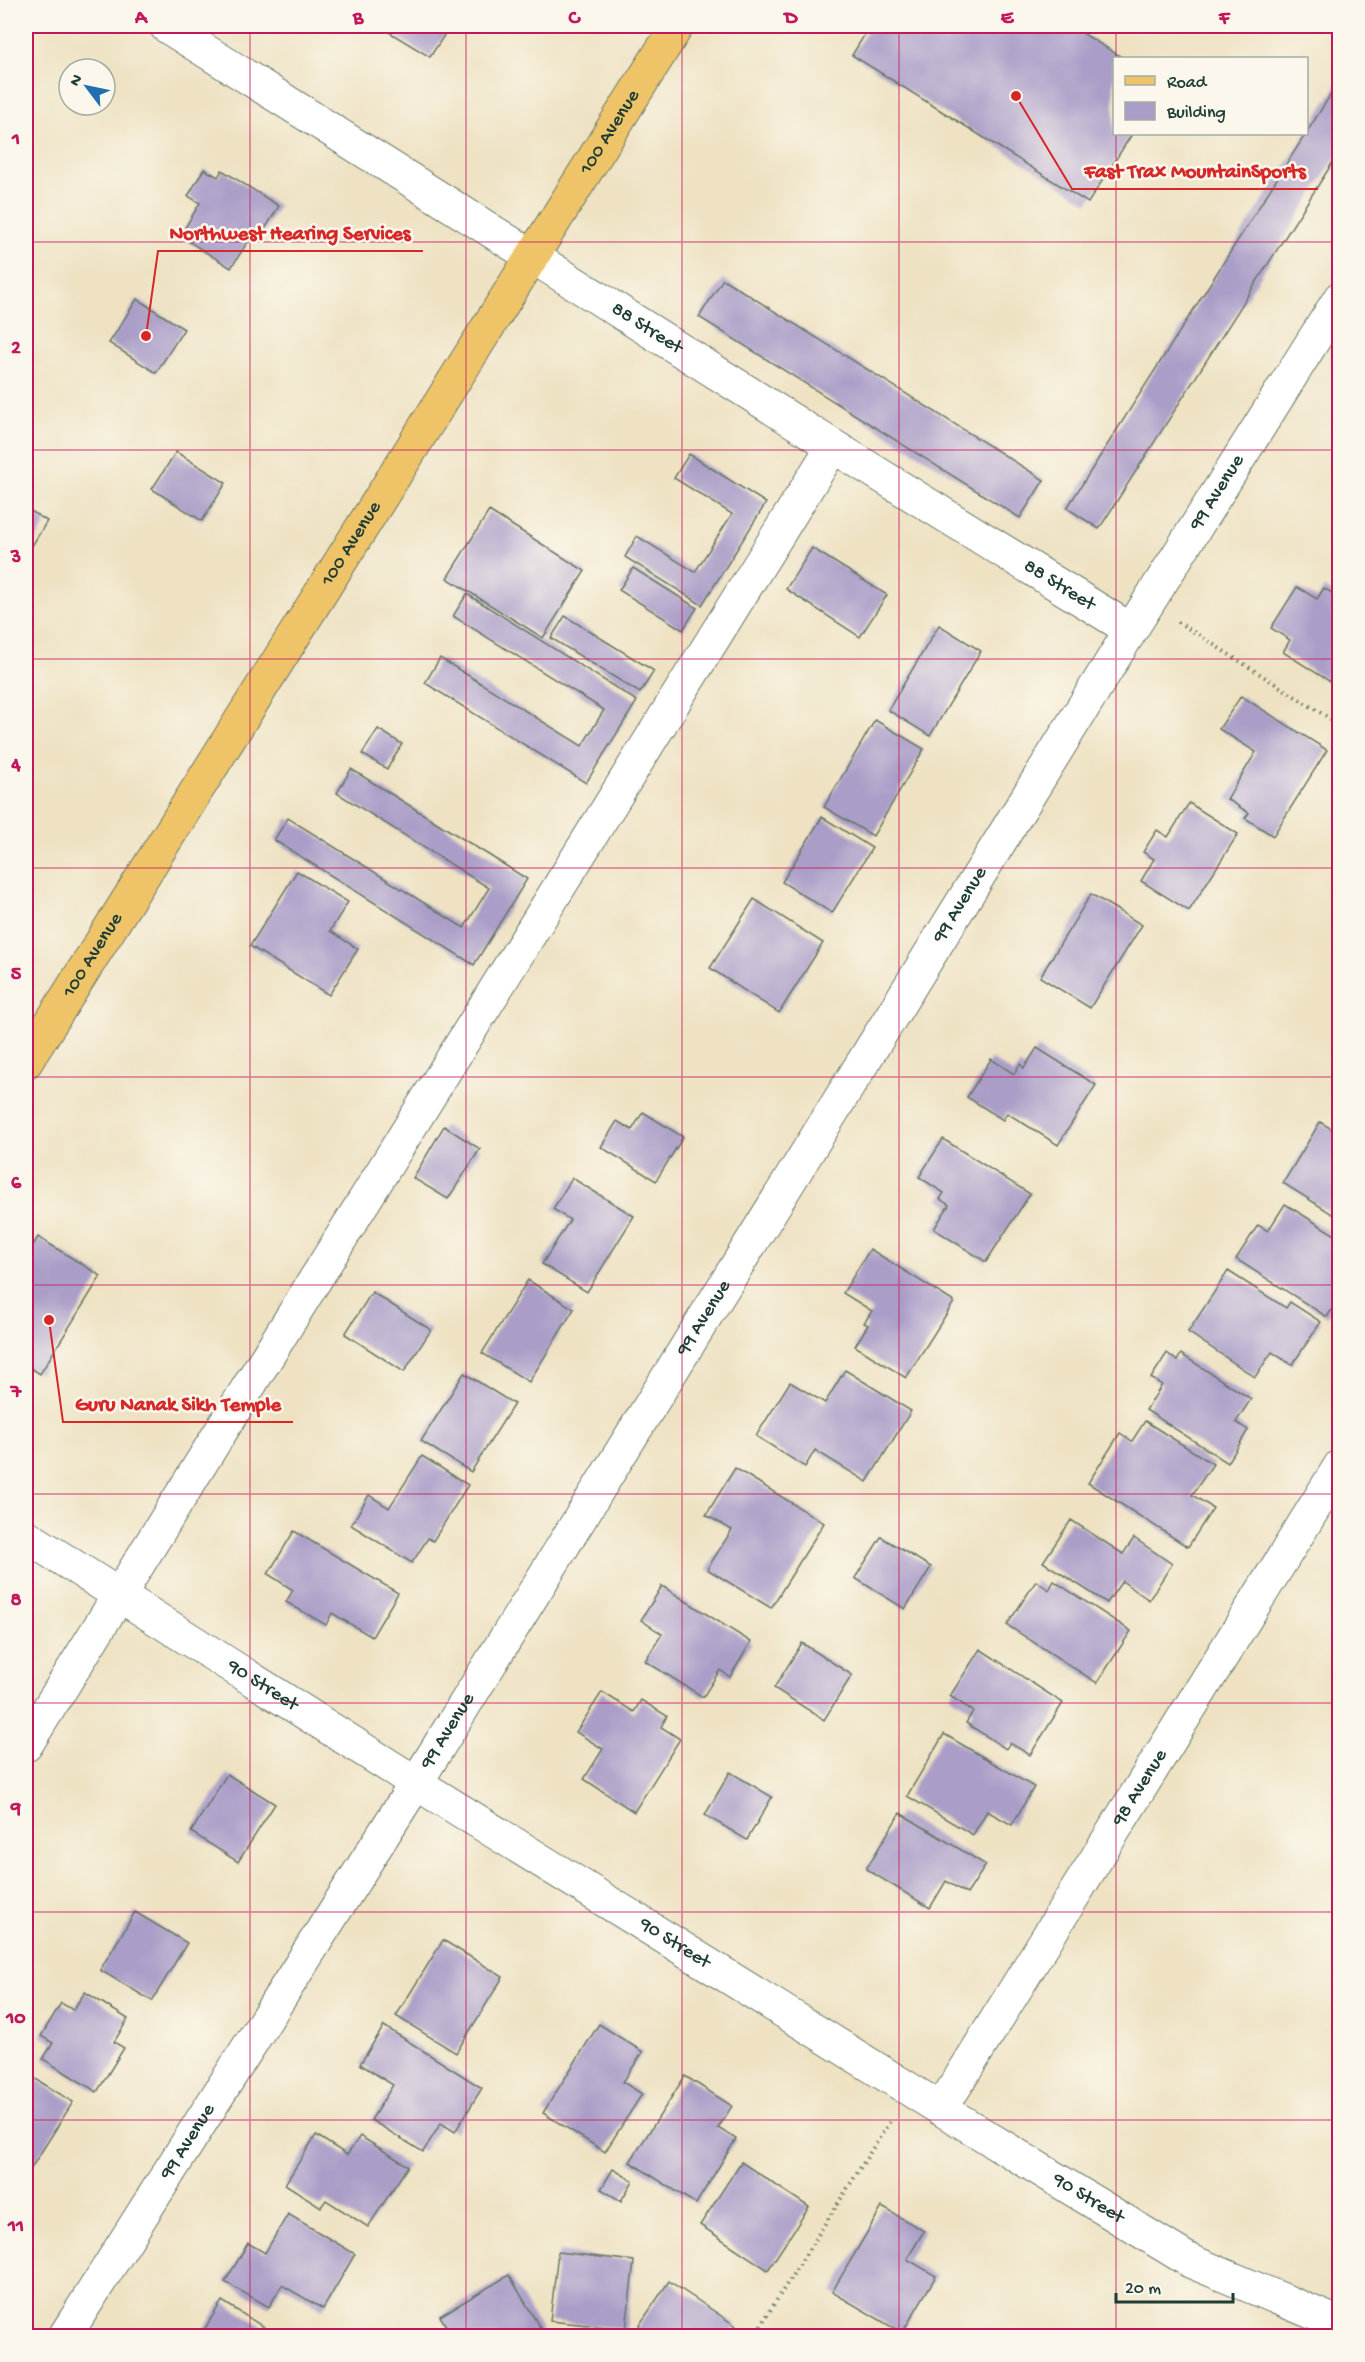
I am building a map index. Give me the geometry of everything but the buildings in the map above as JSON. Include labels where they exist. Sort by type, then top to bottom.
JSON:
[{"type":"main road","name":"100 Avenue","points":[[26,1062],[677,26]]},
{"type":"street","name":"88 Street","points":[[170,27],[833,446],[1131,630]]},
{"type":"street","name":"99 Avenue","points":[[65,2337],[416,1783],[1131,630],[1340,298]]},
{"type":"street","points":[[26,1745],[833,446]]},
{"type":"street","name":"98 Avenue","points":[[940,2109],[1340,1466]]},
{"type":"street","name":"90 Street","points":[[26,1536],[416,1783],[909,2090],[1190,2261],[1340,2324]]},
{"type":"path","points":[[1148,603],[1340,725]]},
{"type":"path","points":[[754,2337],[909,2090]]},
{"type":"place","name":"Fast Trax MountainSports","points":[[1016,96]]},
{"type":"place","name":"Northwest Hearing Services","points":[[146,336]]},
{"type":"place","name":"Guru Nanak Sikh Temple","points":[[49,1320]]}]
